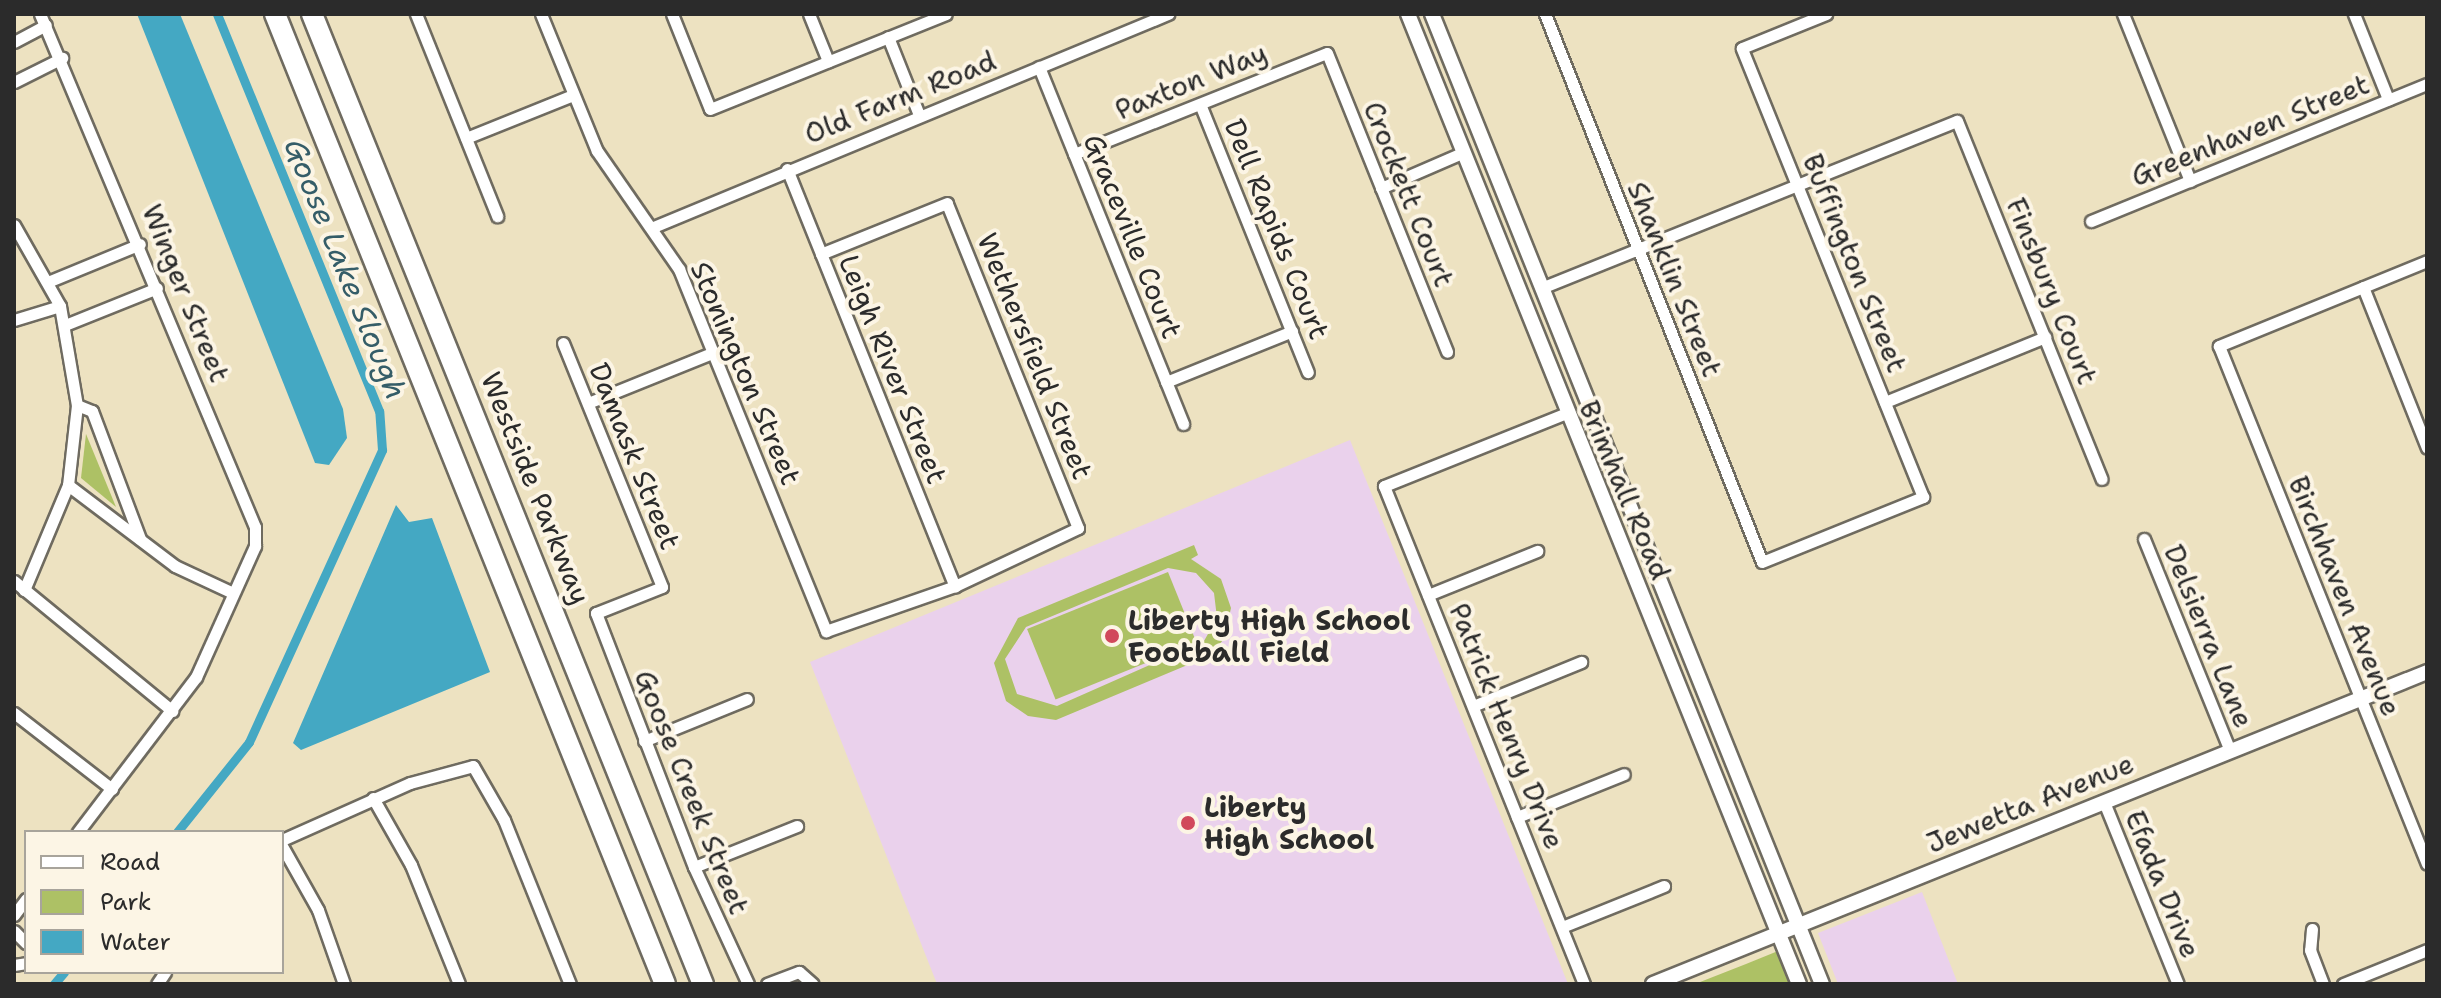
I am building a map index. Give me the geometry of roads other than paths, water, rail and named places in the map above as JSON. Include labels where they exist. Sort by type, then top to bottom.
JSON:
[{"type":"highway","points":[[264,14],[331,160]]},
{"type":"highway","points":[[275,14],[331,160],[665,984]]},
{"type":"highway","name":"Westside Parkway","points":[[312,14],[390,195],[703,984]]},
{"type":"highway","points":[[324,14],[390,195]]},
{"type":"street","points":[[416,14],[497,216]]},
{"type":"street","name":"Stonington Street","points":[[541,14],[597,151],[679,269],[826,631],[955,586]]},
{"type":"street","points":[[672,14],[710,109],[946,14]]},
{"type":"street","points":[[809,14],[828,61]]},
{"type":"street","name":"Old Farm Road","points":[[651,228],[787,169],[1168,14]]},
{"type":"street","name":"Brimhall Road","points":[[1408,14],[1564,414],[1799,984]]},
{"type":"street","name":"Brimhall Road","points":[[1432,14],[1822,984]]},
{"type":"street","name":"Shanklin Street","points":[[1545,14],[1762,562],[1923,497]]},
{"type":"street","name":"Buffington Street","points":[[1826,14],[1742,48],[1923,497]]},
{"type":"street","points":[[2123,14],[2190,181]]},
{"type":"street","points":[[2354,14],[2388,99]]},
{"type":"street","points":[[14,42],[43,20]]},
{"type":"street","name":"Winger Street","points":[[43,20],[140,244],[255,527],[255,546],[172,711],[80,830]]},
{"type":"street","points":[[888,37],[919,115]]},
{"type":"street","name":"Paxton Way","points":[[1074,154],[1327,53]]},
{"type":"street","name":"Crockett Court","points":[[1327,53],[1447,352]]},
{"type":"street","points":[[14,82],[62,58]]},
{"type":"street","name":"Graceville Court","points":[[1039,67],[1183,424]]},
{"type":"street","name":"Greenhaven Street","points":[[2091,221],[2427,84]]},
{"type":"street","points":[[466,138],[573,95]]},
{"type":"street","name":"Dell Rapids Court","points":[[1200,104],[1308,372]]},
{"type":"street","name":"Finsbury Court","points":[[1797,185],[1957,121],[2102,479]]},
{"type":"street","points":[[1381,188],[1464,152]]},
{"type":"street","name":"Leigh River Street","points":[[787,169],[955,586]]},
{"type":"street","points":[[1482,198],[1502,217],[1523,268],[1541,288],[1797,185]]},
{"type":"street","name":"Wethersfield Street","points":[[821,254],[947,203],[1078,528],[955,586]]},
{"type":"street","points":[[14,225],[50,281],[60,306],[77,405],[68,485],[24,590]]},
{"type":"street","points":[[50,281],[140,244]]},
{"type":"street","points":[[2427,261],[2363,287],[2427,448]]},
{"type":"street","name":"Birchhaven Avenue","points":[[2363,287],[2219,346],[2423,845],[2427,864]]},
{"type":"street","points":[[65,325],[157,288]]},
{"type":"street","points":[[14,320],[60,306]]},
{"type":"street","points":[[1166,382],[1292,331]]},
{"type":"street","points":[[1885,402],[2045,337]]},
{"type":"street","name":"Damask Street","points":[[563,343],[662,587],[596,613]]},
{"type":"street","points":[[588,403],[714,352]]},
{"type":"street","points":[[77,405],[92,411],[140,540]]},
{"type":"street","name":"Patrick Henry Drive","points":[[1564,414],[1384,486],[1584,984]]},
{"type":"street","points":[[68,485],[175,566],[233,593]]},
{"type":"street","name":"Delsierra Lane","points":[[2144,539],[2230,751]]},
{"type":"street","points":[[1428,595],[1537,551]]},
{"type":"street","points":[[14,581],[172,711]]},
{"type":"street","name":"Goose Creek Street","points":[[596,613],[694,867],[748,984]]},
{"type":"street","points":[[1473,706],[1581,662]]},
{"type":"street","name":"Jewetta Avenue","points":[[1653,984],[2427,672]]},
{"type":"street","points":[[644,741],[747,699]]},
{"type":"street","points":[[14,713],[112,789]]},
{"type":"street","points":[[284,839],[373,798],[473,766],[504,820],[570,984]]},
{"type":"street","points":[[1517,817],[1624,774]]},
{"type":"street","points":[[373,798],[411,865],[459,984]]},
{"type":"street","name":"Efada Drive","points":[[2104,802],[2178,984]]},
{"type":"street","points":[[694,867],[797,826]]},
{"type":"street","points":[[284,850],[318,910],[344,984]]},
{"type":"street","points":[[1562,927],[1664,886]]},
{"type":"street","points":[[2312,929],[2310,950],[2323,984]]},
{"type":"street","points":[[2343,984],[2427,950]]},
{"type":"street","points":[[767,984],[809,979]]},
{"type":"water","points":[[137,14],[180,14],[343,409],[347,438],[329,465],[315,463]]},
{"type":"water","points":[[396,505],[409,522],[432,518],[490,672],[301,750],[293,743]]},
{"type":"waterway","name":"Goose Lake Slough","points":[[179,830],[249,742],[382,450],[379,411],[217,14]]},
{"type":"waterway","name":"Goose Lake Slough","points":[[54,984],[62,974]]},
{"type":"place","name":"Liberty High School Football Field","points":[[1112,636]]},
{"type":"place","name":"Liberty High School","points":[[1188,823]]}]
